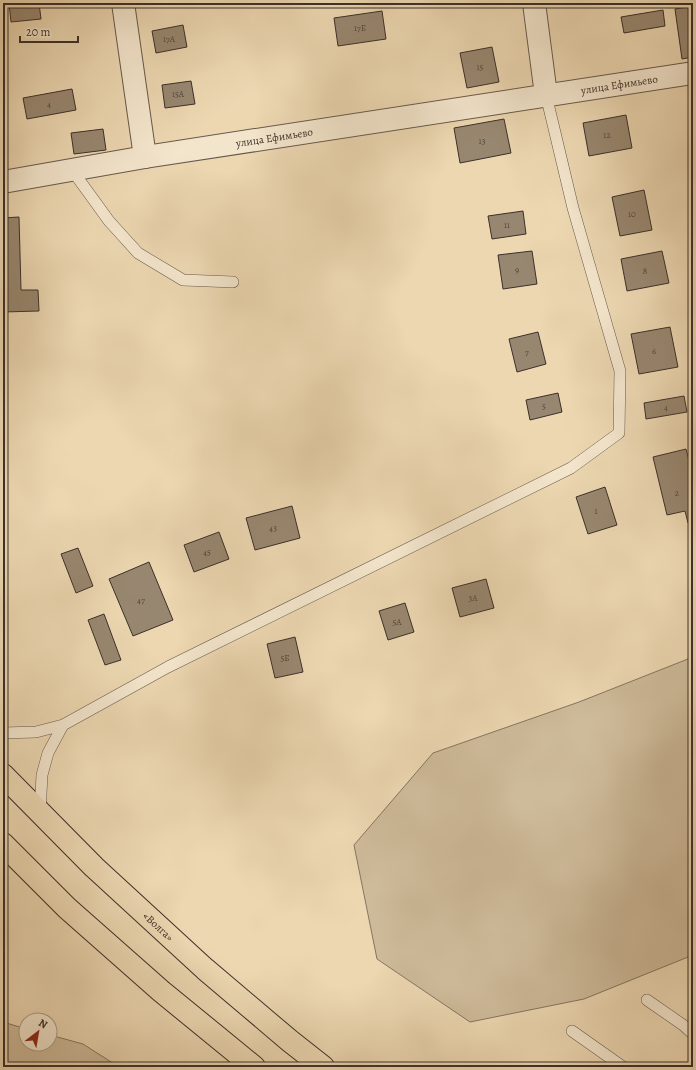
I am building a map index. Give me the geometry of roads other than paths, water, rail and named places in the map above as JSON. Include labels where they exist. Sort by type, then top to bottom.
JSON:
[{"type":"highway","name":"«Волга»","points":[[3,775],[94,867],[205,969],[323,1067]]},
{"type":"highway","points":[[3,844],[67,908],[161,991],[254,1067]]},
{"type":"street","points":[[123,3],[145,157]]},
{"type":"street","points":[[534,3],[546,95]]},
{"type":"street","name":"улица Ефимьево","points":[[3,182],[145,157],[693,73]]},
{"type":"lane","points":[[3,733],[36,732],[63,725],[168,667],[571,468],[619,433],[620,371],[574,208],[546,95]]},
{"type":"lane","points":[[72,170],[109,221],[138,253],[183,280],[233,282]]},
{"type":"lane","points":[[40,813],[42,775],[48,753],[63,725]]},
{"type":"lane","points":[[647,1000],[683,1025],[693,1034]]},
{"type":"lane","points":[[572,1031],[623,1067]]}]
